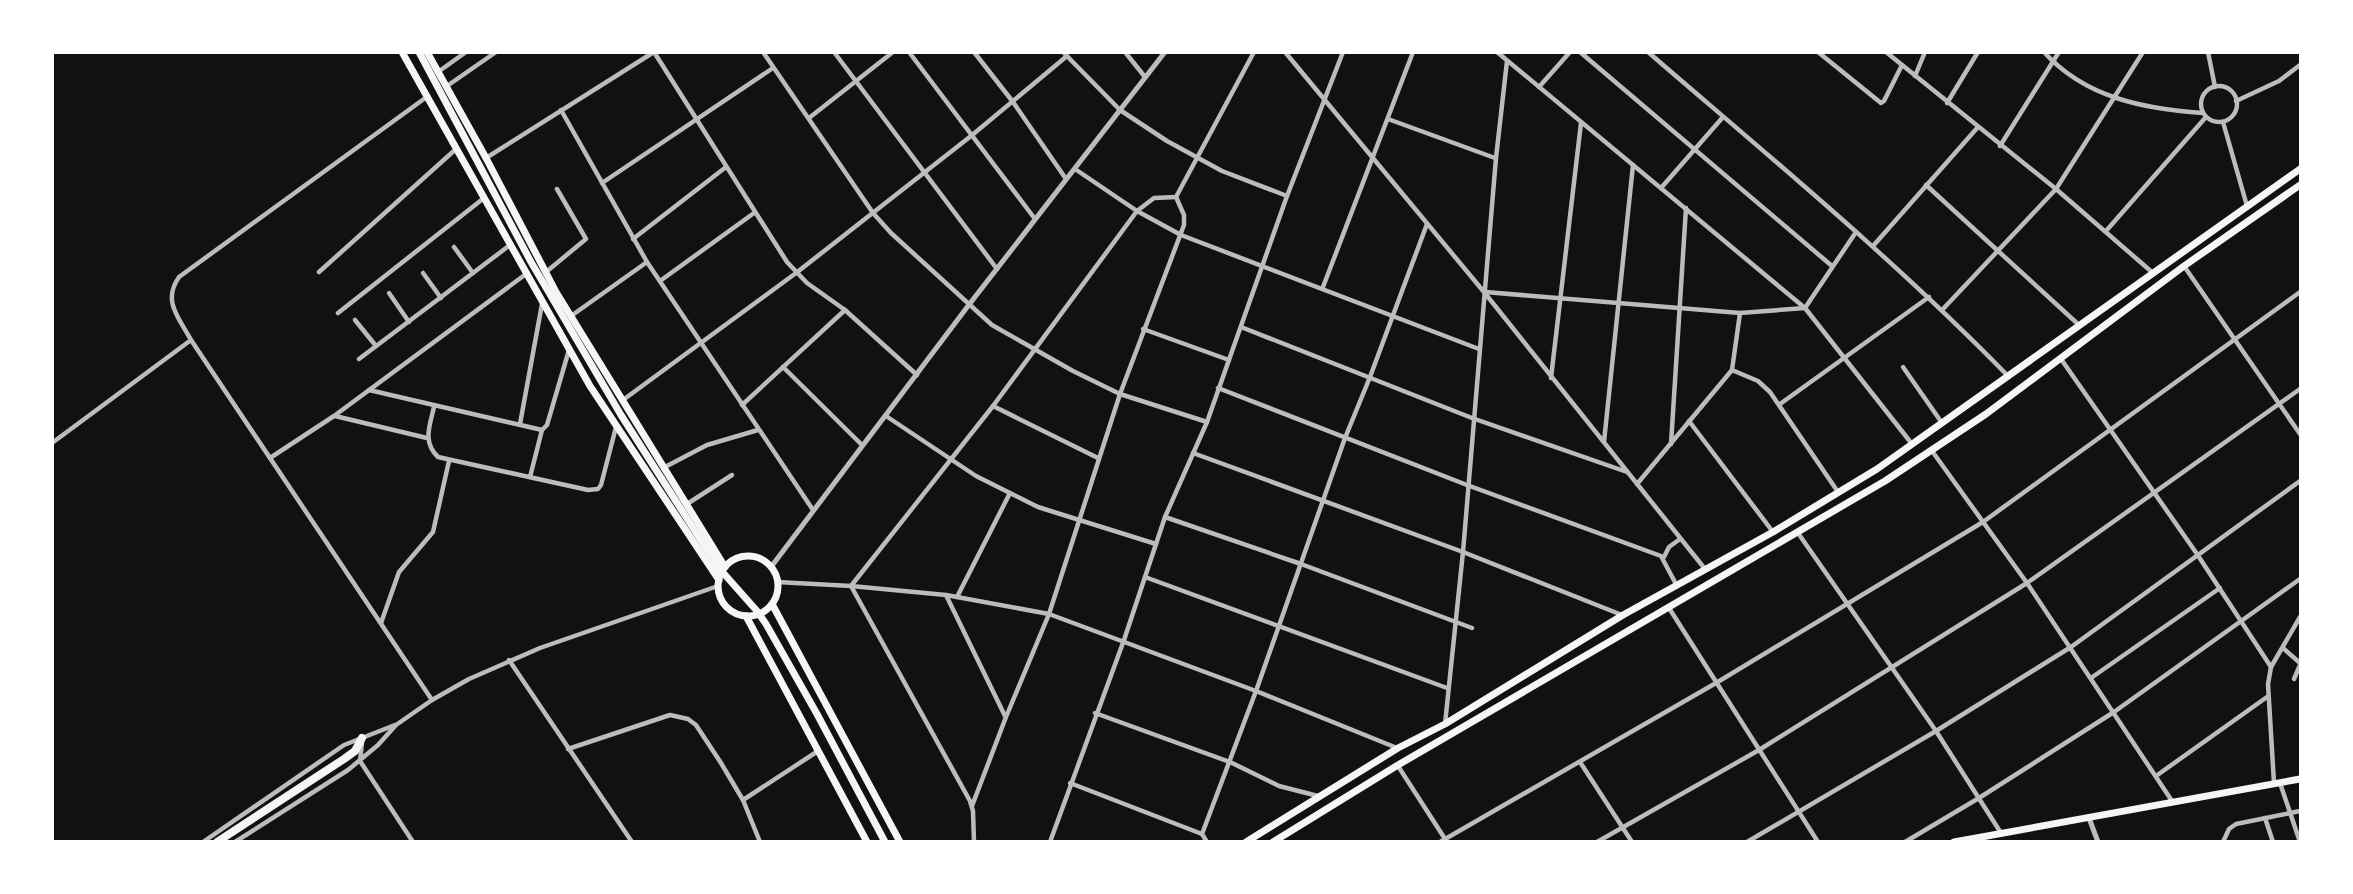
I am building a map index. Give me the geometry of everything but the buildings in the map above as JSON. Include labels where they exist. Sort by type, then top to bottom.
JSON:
[{"type":"highway","points":[[217,842],[344,759],[355,751],[362,738]]},
{"type":"main road","points":[[419,52],[577,341],[718,567],[766,625],[824,725],[886,842]]},
{"type":"main road","points":[[427,52],[486,158],[545,273],[725,567]]},
{"type":"main road","points":[[403,53],[542,303],[616,427],[719,583]]},
{"type":"main road","points":[[451,136],[467,125]]},
{"type":"main road","points":[[1246,842],[1398,748],[1445,724],[1623,615],[1773,532],[1838,492],[2009,377],[2301,169]]},
{"type":"main road","points":[[1273,842],[1398,765],[1798,533],[1932,451],[1986,414],[2184,266],[2301,185]]},
{"type":"main road","points":[[1976,399],[1979,408],[1986,414]]},
{"type":"main road","points":[[1945,421],[1956,424],[1958,433]]},
{"type":"main road","points":[[748,557],[758,559],[771,567],[777,582],[777,592],[772,604],[762,613],[746,616],[735,613],[726,606],[720,597],[719,583],[725,567],[733,561],[748,557]]},
{"type":"main road","points":[[772,604],[900,842]]},
{"type":"main road","points":[[746,616],[867,842]]},
{"type":"main road","points":[[1954,842],[2301,779]]},
{"type":"street","points":[[438,72],[466,52]]},
{"type":"street","points":[[447,86],[496,52]]},
{"type":"street","points":[[486,158],[654,52],[754,213],[796,273],[845,310],[917,374]]},
{"type":"street","points":[[763,52],[873,213],[968,306],[992,325],[1033,350],[1120,394],[1207,422]]},
{"type":"street","points":[[834,52],[997,269]]},
{"type":"street","points":[[809,118],[893,52]]},
{"type":"street","points":[[909,52],[1035,219]]},
{"type":"street","points":[[974,52],[1013,102],[1066,180]]},
{"type":"street","points":[[1125,52],[1145,77]]},
{"type":"street","points":[[771,567],[862,444],[1165,52]]},
{"type":"street","points":[[1175,197],[1254,52]]},
{"type":"street","points":[[1285,52],[1484,292],[1706,569]]},
{"type":"street","points":[[1050,842],[1095,713],[1124,640],[1165,517],[1207,422],[1228,359],[1265,265],[1287,196],[1343,52]]},
{"type":"street","points":[[1323,287],[1413,52]]},
{"type":"street","points":[[1497,52],[1805,308],[1912,444]]},
{"type":"street","points":[[1539,87],[1570,52]]},
{"type":"street","points":[[1580,52],[1832,266]]},
{"type":"street","points":[[1648,52],[1943,309],[2009,377]]},
{"type":"street","points":[[1818,52],[1881,103],[1902,65]]},
{"type":"street","points":[[1886,52],[2056,189],[2153,273]]},
{"type":"street","points":[[1915,76],[1925,52]]},
{"type":"street","points":[[1947,103],[1978,52]]},
{"type":"street","points":[[2044,52],[2073,79],[2114,97],[2149,108],[2204,115],[2214,122],[2223,122],[2235,112],[2236,101],[2228,90],[2215,87],[2208,90],[2201,105],[2204,115]]},
{"type":"street","points":[[2000,146],[2059,52]]},
{"type":"street","points":[[1943,309],[2056,189],[2143,52]]},
{"type":"street","points":[[2208,52],[2215,87]]},
{"type":"street","points":[[623,400],[873,213],[1013,102],[1065,54],[1120,110],[1197,158],[1287,196]]},
{"type":"street","points":[[1445,724],[1507,61]]},
{"type":"street","points":[[2236,101],[2279,81],[2301,65]]},
{"type":"street","points":[[603,183],[774,68]]},
{"type":"street","points":[[428,96],[179,277],[170,295],[173,308],[191,340],[432,700]]},
{"type":"street","points":[[561,110],[647,262],[813,510]]},
{"type":"street","points":[[2106,231],[2204,115]]},
{"type":"street","points":[[1661,188],[1723,117]]},
{"type":"street","points":[[1388,118],[1496,158]]},
{"type":"street","points":[[2223,122],[2246,206]]},
{"type":"street","points":[[1551,378],[1581,123]]},
{"type":"street","points":[[1873,246],[1978,127]]},
{"type":"street","points":[[318,272],[457,148]]},
{"type":"street","points":[[1604,443],[1633,165]]},
{"type":"street","points":[[633,239],[726,167]]},
{"type":"street","points":[[1075,169],[1137,211],[1181,234],[1479,349]]},
{"type":"street","points":[[1926,185],[2079,326]]},
{"type":"street","points":[[545,273],[586,239],[557,189]]},
{"type":"street","points":[[338,313],[485,197]]},
{"type":"street","points":[[851,586],[993,406],[1137,211],[1154,198],[1175,197]]},
{"type":"street","points":[[974,842],[972,806],[1049,614],[1120,394],[1181,234],[1184,215],[1175,197]]},
{"type":"street","points":[[1671,444],[1686,208]]},
{"type":"street","points":[[660,281],[754,213]]},
{"type":"street","points":[[1202,834],[1256,691],[1345,438],[1427,224]]},
{"type":"street","points":[[1805,308],[1856,232]]},
{"type":"street","points":[[359,359],[510,244]]},
{"type":"street","points":[[454,247],[473,272]]},
{"type":"street","points":[[571,316],[647,262]]},
{"type":"street","points":[[2184,266],[2301,434]]},
{"type":"street","points":[[423,273],[441,298]]},
{"type":"street","points":[[270,458],[334,416],[526,274]]},
{"type":"street","points":[[1484,292],[1740,313],[1805,308]]},
{"type":"street","points":[[1398,765],[1444,841],[1716,683],[1983,522],[2301,292]]},
{"type":"street","points":[[389,293],[409,322]]},
{"type":"street","points":[[1780,404],[1929,297]]},
{"type":"street","points":[[520,424],[542,303]]},
{"type":"street","points":[[742,405],[845,310]]},
{"type":"street","points":[[1637,484],[1732,370],[1740,313]]},
{"type":"street","points":[[355,320],[376,346]]},
{"type":"street","points":[[1241,327],[1472,418],[1628,472]]},
{"type":"street","points":[[1143,329],[1228,359]]},
{"type":"street","points":[[52,443],[191,340]]},
{"type":"street","points":[[530,477],[542,430],[547,425],[570,349]]},
{"type":"street","points":[[2060,358],[2197,554],[2271,667]]},
{"type":"street","points":[[783,367],[862,444]]},
{"type":"street","points":[[1903,367],[1945,421]]},
{"type":"street","points":[[1732,370],[1758,381],[1780,404],[1838,492]]},
{"type":"street","points":[[1218,388],[1467,485],[1664,557]]},
{"type":"street","points":[[1597,842],[1759,750],[2027,583],[2301,389]]},
{"type":"street","points":[[369,390],[542,430]]},
{"type":"street","points":[[993,406],[1098,458]]},
{"type":"street","points":[[434,407],[427,438],[432,451],[449,461],[589,491],[598,489],[616,427]]},
{"type":"street","points":[[334,416],[427,438]]},
{"type":"street","points":[[886,416],[951,459],[1038,507],[1156,544]]},
{"type":"street","points":[[1689,421],[1773,532]]},
{"type":"street","points":[[665,467],[707,445],[758,430]]},
{"type":"street","points":[[1932,451],[2071,647],[2173,802]]},
{"type":"street","points":[[1193,453],[1463,552],[1623,615]]},
{"type":"street","points":[[381,623],[398,572],[432,532],[449,461]]},
{"type":"street","points":[[687,504],[732,475]]},
{"type":"street","points":[[1747,842],[1936,732],[2071,647],[2301,481]]},
{"type":"street","points":[[957,597],[1010,493]]},
{"type":"street","points":[[1165,517],[1472,628]]},
{"type":"street","points":[[1798,533],[1936,732],[2001,834]]},
{"type":"street","points":[[1677,586],[1664,557],[1669,547],[1680,539]]},
{"type":"street","points":[[1145,577],[1447,688]]},
{"type":"street","points":[[1905,842],[2114,712],[2301,579]]},
{"type":"street","points":[[777,582],[946,595],[1049,614],[1124,640],[1398,748]]},
{"type":"street","points":[[203,842],[344,744],[396,725],[432,700],[509,660],[719,583]]},
{"type":"street","points":[[851,586],[972,806]]},
{"type":"street","points":[[2091,678],[2220,588]]},
{"type":"street","points":[[946,595],[1006,717]]},
{"type":"street","points":[[1669,608],[1818,842]]},
{"type":"street","points":[[2300,842],[2277,784],[2268,696],[2271,667],[2301,617]]},
{"type":"street","points":[[2283,648],[2301,664],[2294,679]]},
{"type":"street","points":[[509,660],[632,842]]},
{"type":"street","points":[[2157,776],[2268,696]]},
{"type":"street","points":[[1095,713],[1230,762],[1279,786],[1318,796]]},
{"type":"street","points":[[568,749],[670,715],[679,716],[696,725],[743,800],[760,842]]},
{"type":"street","points":[[235,842],[360,761],[379,745],[396,725]]},
{"type":"street","points":[[362,738],[360,761],[413,842]]},
{"type":"street","points":[[743,800],[818,751]]},
{"type":"street","points":[[1580,762],[1632,842]]},
{"type":"street","points":[[1070,783],[1202,834],[1207,842]]},
{"type":"street","points":[[2223,842],[2225,835],[2236,824],[2301,811]]},
{"type":"street","points":[[2089,818],[2098,842]]},
{"type":"street","points":[[2265,818],[2273,842]]}]
